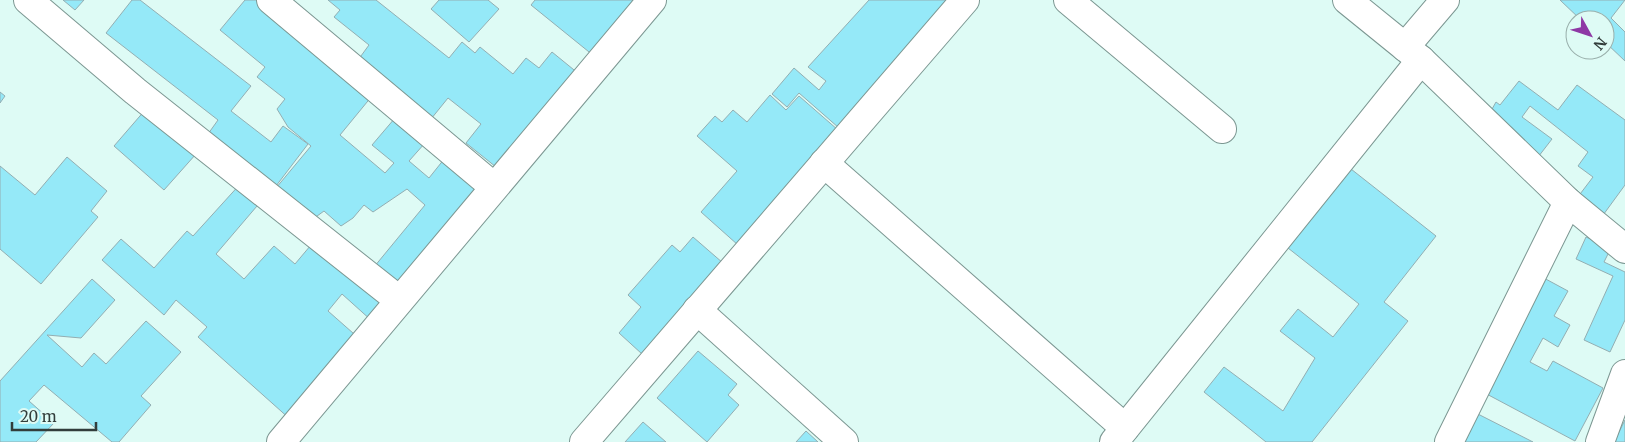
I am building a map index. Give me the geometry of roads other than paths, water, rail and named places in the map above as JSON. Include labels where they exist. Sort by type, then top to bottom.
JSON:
[{"type":"street","points":[[28,0],[135,91],[399,300]]},
{"type":"street","points":[[271,0],[494,187]]},
{"type":"street","points":[[280,442],[652,0]]},
{"type":"street","points":[[584,442],[965,0]]},
{"type":"street","points":[[1068,0],[1222,129]]},
{"type":"street","points":[[1347,0],[1413,53],[1568,202],[1625,249]]},
{"type":"street","points":[[824,163],[1120,435],[1413,53],[1445,0]]},
{"type":"street","points":[[1449,442],[1568,202]]},
{"type":"street","points":[[697,310],[844,442]]},
{"type":"street","points":[[1600,442],[1625,374]]}]
